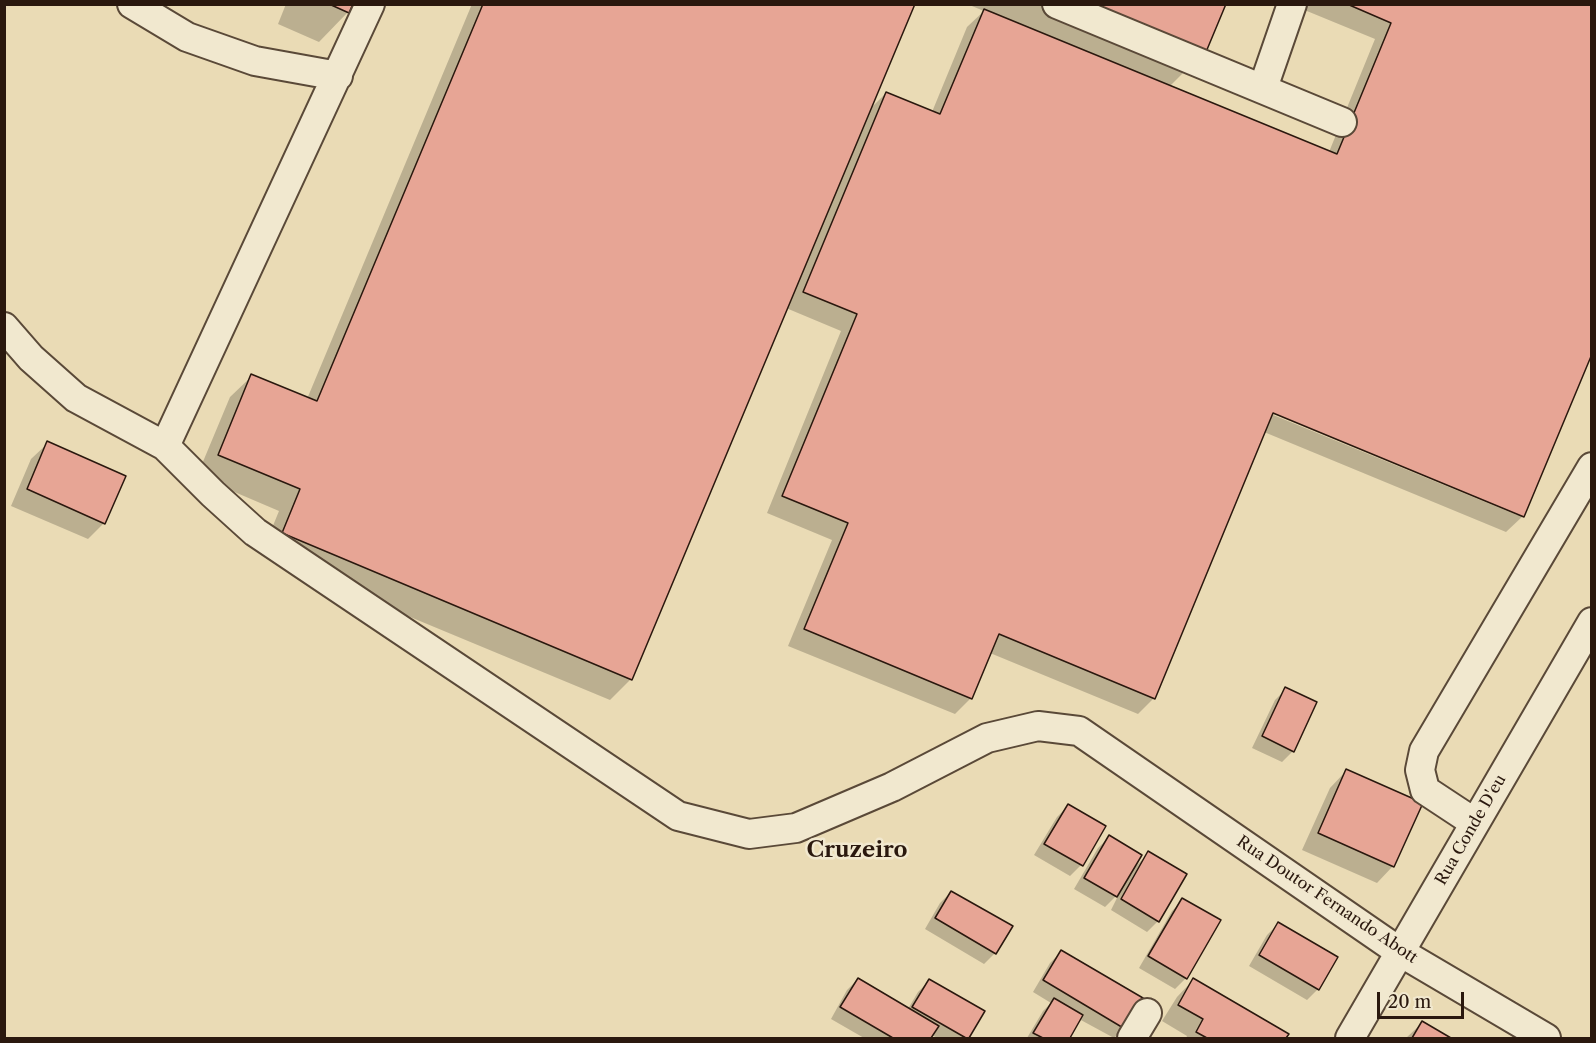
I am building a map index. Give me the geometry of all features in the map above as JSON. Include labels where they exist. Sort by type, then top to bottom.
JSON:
[{"type":"street","points":[[132,4],[186,37],[255,61],[338,76]]},
{"type":"street","points":[[165,446],[370,4]]},
{"type":"street","points":[[1057,4],[1342,122]]},
{"type":"street","points":[[1263,88],[1292,4]]},
{"type":"street","name":"Rua Doutor Fernando Abott","points":[[4,327],[31,358],[76,398],[165,446],[255,532],[678,816],[749,834],[796,828],[891,787],[987,738],[1038,726],[1079,731],[1400,952],[1546,1038]]},
{"type":"street","points":[[1475,823],[1425,790],[1420,770],[1424,751],[1592,467]]},
{"type":"street","name":"Rua Conde D'eu","points":[[1350,1038],[1592,622]]},
{"type":"street","points":[[1132,1038],[1147,1013]]},
{"type":"building","points":[[329,4],[353,4],[349,13]]},
{"type":"building","points":[[483,4],[915,4],[632,680],[282,533],[300,489],[218,455],[251,374],[317,401]]},
{"type":"building","points":[[1092,4],[1226,4],[1206,52]]},
{"type":"building","points":[[1347,4],[1592,4],[1592,354],[1524,517],[1273,413],[1155,699],[999,634],[972,699],[804,629],[848,523],[782,496],[857,314],[803,292],[886,92],[940,114],[984,9],[1337,154],[1391,23]]},
{"type":"building","points":[[47,441],[126,476],[105,524],[27,489]]},
{"type":"building","points":[[1285,687],[1317,702],[1294,752],[1262,736]]},
{"type":"building","points":[[1346,769],[1423,803],[1394,867],[1318,833]]},
{"type":"building","points":[[1068,804],[1106,826],[1083,866],[1044,844]]},
{"type":"building","points":[[1109,835],[1142,855],[1117,897],[1084,878]]},
{"type":"building","points":[[1148,851],[1187,874],[1159,922],[1121,899]]},
{"type":"building","points":[[951,891],[1013,926],[996,954],[935,918]]},
{"type":"building","points":[[1182,898],[1221,920],[1187,979],[1148,956]]},
{"type":"building","points":[[1278,922],[1338,957],[1319,990],[1259,955]]},
{"type":"building","points":[[1061,950],[1143,998],[1125,1029],[1043,980]]},
{"type":"building","points":[[858,978],[939,1026],[931,1038],[893,1038],[840,1007]]},
{"type":"building","points":[[1193,978],[1289,1034],[1286,1038],[1207,1038],[1196,1032],[1203,1019],[1178,1005]]},
{"type":"building","points":[[929,979],[985,1011],[969,1038],[912,1007]]},
{"type":"building","points":[[1054,998],[1083,1015],[1070,1038],[1043,1038],[1033,1033]]},
{"type":"building","points":[[1422,1021],[1451,1038],[1412,1038]]},
{"type":"district","name":"Cruzeiro","points":[[857,851]]}]
